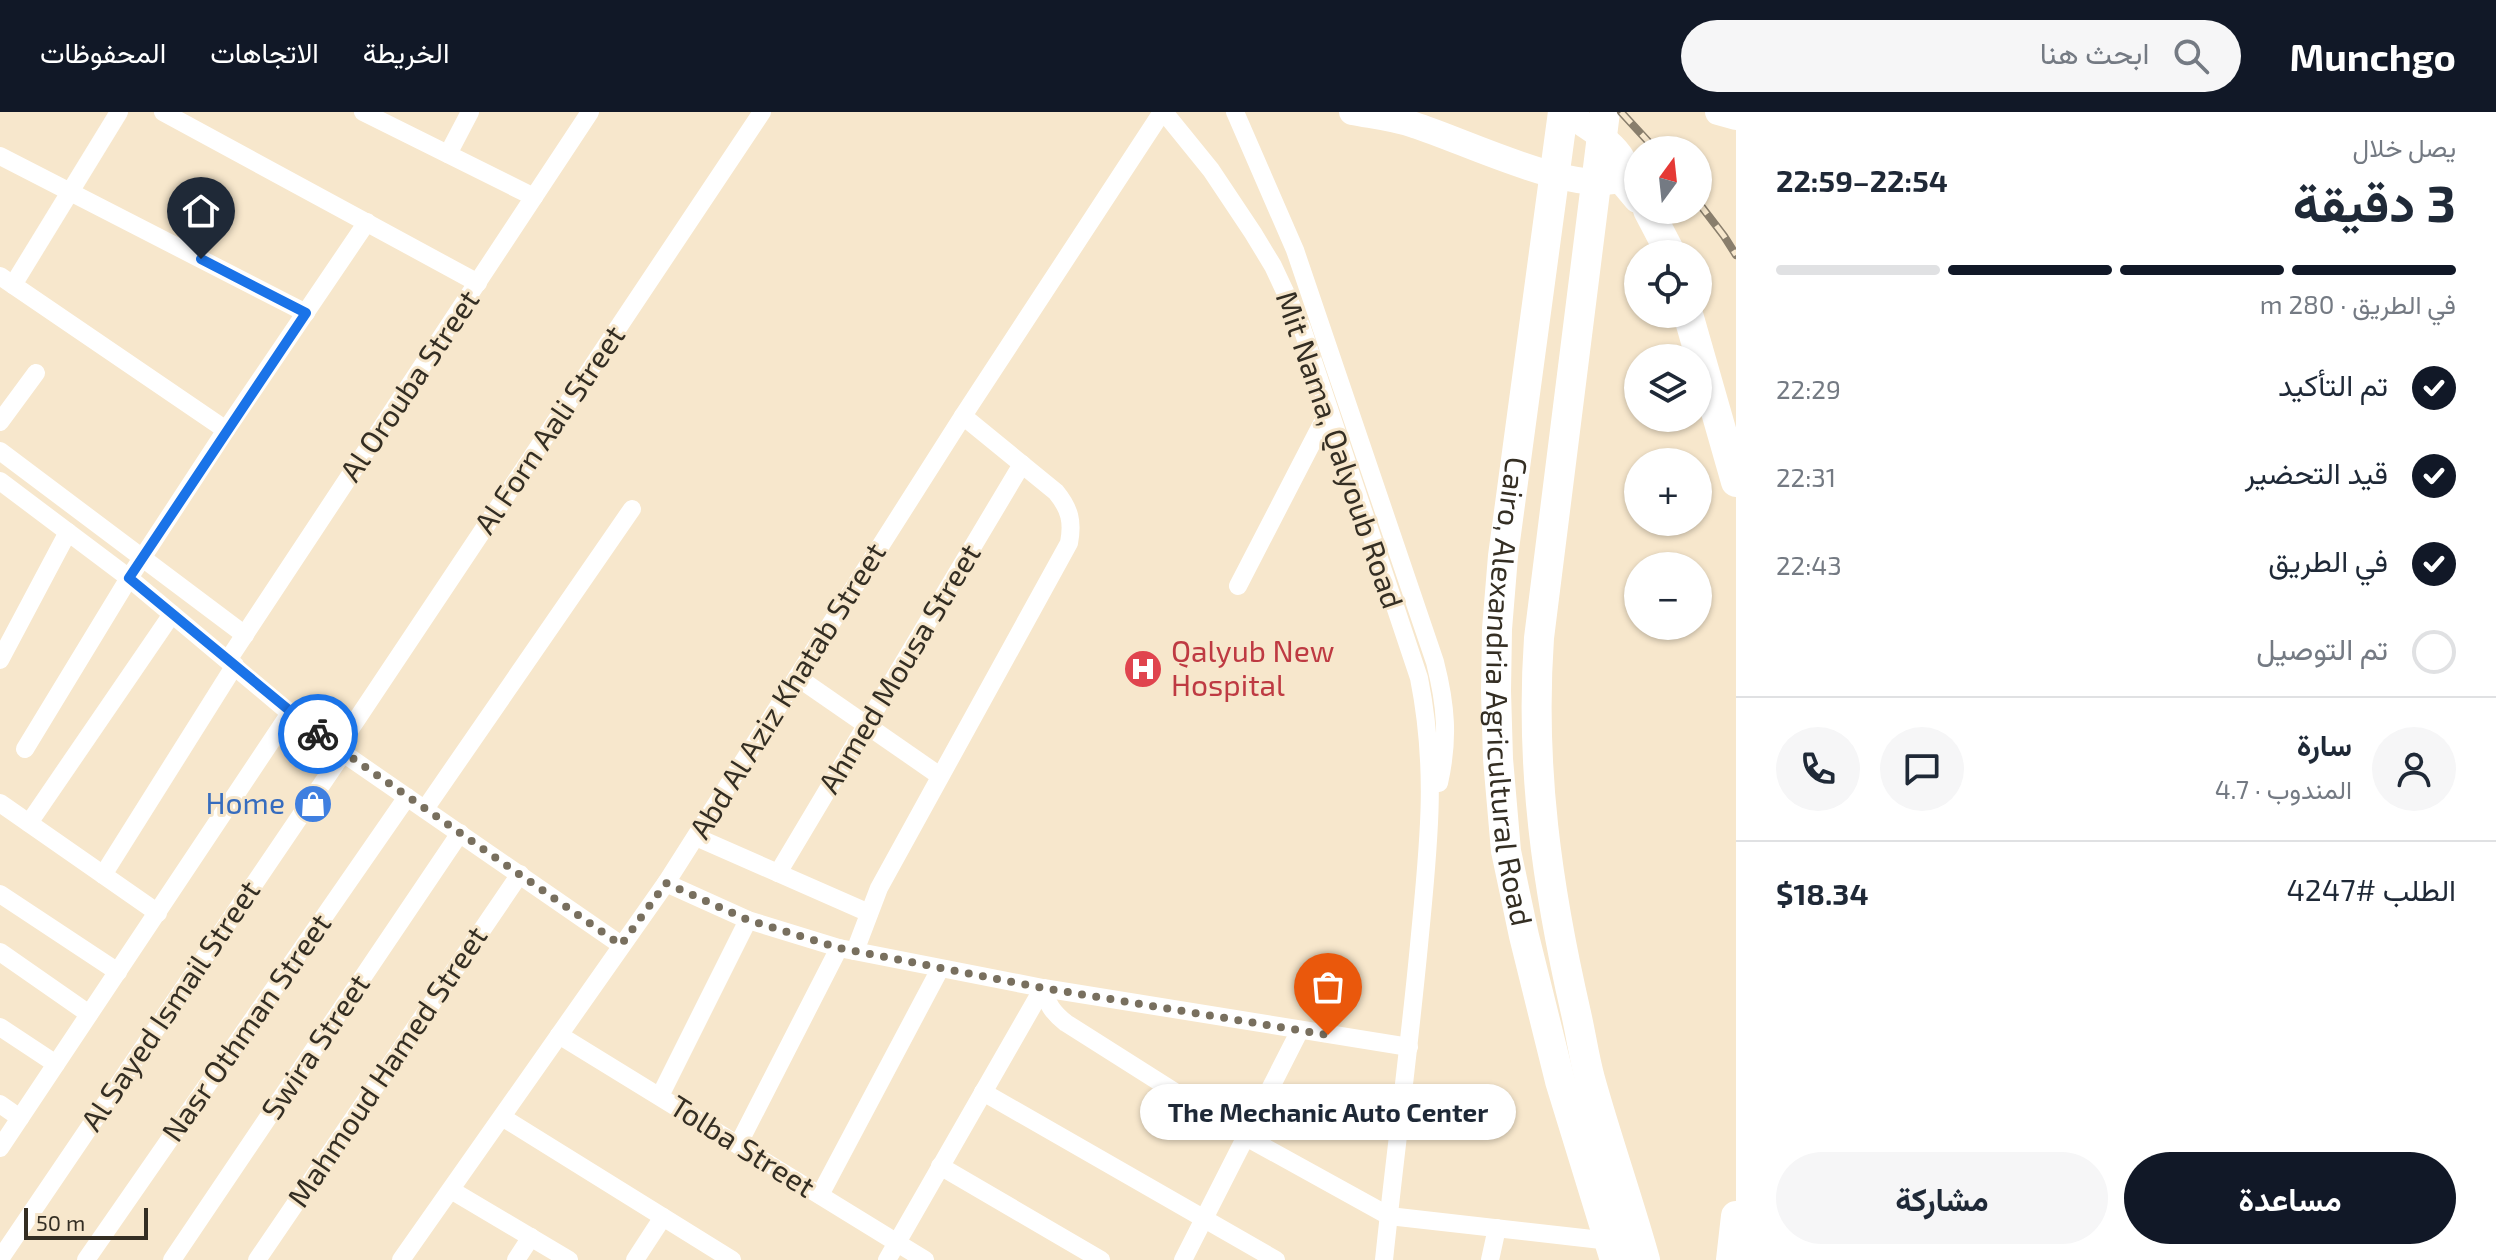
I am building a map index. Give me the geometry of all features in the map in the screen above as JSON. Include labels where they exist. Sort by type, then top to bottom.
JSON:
[{"type":"highway","name":"Cairo, Alexandria Agricultural Road","points":[[1564,112],[1510,495],[1497,629],[1498,759],[1506,851],[1524,936],[1560,1081],[1613,1250]]},
{"type":"highway","name":"Cairo, Alexandria Agricultural Road","points":[[1605,112],[1539,638],[1535,692],[1536,751],[1542,830],[1559,938],[1589,1075],[1645,1260]]},
{"type":"highway","points":[[1692,328],[1736,482]]},
{"type":"highway","points":[[1731,1260],[1736,1216]]},
{"type":"main road","points":[[1352,112],[1411,124],[1531,167],[1575,179],[1624,187]]},
{"type":"main road","points":[[1411,124],[1429,119],[1438,112]]},
{"type":"main road","points":[[1564,112],[1605,139],[1624,160]]},
{"type":"street","points":[[119,112],[70,192],[7,281],[226,430]]},
{"type":"street","points":[[163,112],[478,283]]},
{"type":"street","points":[[363,112],[534,197]]},
{"type":"street","points":[[448,154],[470,112]]},
{"type":"street","name":"Al Orouba Street","points":[[103,875],[232,663],[245,635],[590,112]]},
{"type":"street","name":"Al Forn Aali Street","points":[[340,751],[762,112]]},
{"type":"street","name":"Mit Nama, Qalyoub Road","points":[[1163,112],[1211,170],[1273,266],[1302,328],[1419,678],[1429,741],[1431,821]]},
{"type":"street","name":"Abd Al Aziz Khatab Street","points":[[410,1257],[451,1190],[666,883],[963,416],[1163,112]]},
{"type":"street","name":"Mit Nama, Qalyoub Road","points":[[1235,112],[1295,250],[1435,662],[1444,698],[1447,733],[1431,821],[1384,1260]]},
{"type":"street","points":[[0,156],[306,313]]},
{"type":"street","points":[[25,749],[129,578],[367,222]]},
{"type":"street","points":[[0,422],[36,373]]},
{"type":"street","points":[[1238,586],[1329,410]]},
{"type":"street","points":[[738,1145],[869,913],[879,888],[1069,543],[1072,530],[1070,516],[1056,492],[963,416]]},
{"type":"street","points":[[0,451],[245,635]]},
{"type":"street","name":"Ahmed Mousa Street","points":[[778,873],[1022,464]]},
{"type":"street","points":[[0,481],[129,578],[340,751],[621,945]]},
{"type":"street","points":[[425,809],[632,509]]},
{"type":"street","points":[[0,660],[68,532]]},
{"type":"street","points":[[29,823],[172,614]]},
{"type":"street","points":[[797,677],[940,776]]},
{"type":"street","points":[[0,1148],[290,713]]},
{"type":"street","name":"Al Sayed Ismail Street","points":[[0,1259],[340,751]]},
{"type":"street","name":"Nasr Othman Street","points":[[86,1260],[407,797]]},
{"type":"street","points":[[0,803],[158,913]]},
{"type":"street","name":"Swira Street","points":[[172,1260],[460,833]]},
{"type":"street","points":[[696,837],[869,913]]},
{"type":"street","name":"Mahmoud Hamed Street","points":[[257,1260],[520,874]]},
{"type":"street","points":[[666,883],[748,920],[847,950],[1043,988],[1409,1047]]},
{"type":"street","points":[[0,894],[118,972]]},
{"type":"street","points":[[660,1096],[748,920]]},
{"type":"street","points":[[0,952],[89,1014]]},
{"type":"street","points":[[820,1195],[940,969]]},
{"type":"street","points":[[1043,988],[1047,1002],[1066,1023],[1246,1137],[1389,1216],[1497,1228],[1613,1250]]},
{"type":"street","points":[[887,1260],[1043,988]]},
{"type":"street","points":[[0,1027],[56,1064]]},
{"type":"street","points":[[1183,1260],[1300,1030]]},
{"type":"street","name":"Tolba Street","points":[[559,1035],[925,1260]]},
{"type":"street","points":[[983,1092],[1276,1260]]},
{"type":"street","points":[[0,1104],[20,1118]]},
{"type":"street","points":[[502,1117],[732,1260]]},
{"type":"street","points":[[940,1166],[1101,1260]]},
{"type":"street","points":[[451,1190],[569,1260]]},
{"type":"street","points":[[635,1260],[663,1217]]},
{"type":"street","points":[[1490,1260],[1497,1228]]},
{"type":"street","points":[[516,1260],[531,1237]]},
{"type":"railway","points":[[1621,112],[1643,136]]},
{"type":"railway","points":[[1712,220],[1736,255]]},
{"type":"way so far","points":[[318,734],[621,945],[666,883],[748,920],[839,948],[1043,988],[1328,1035]]},
{"type":"place","name":"Qalyub New Hospital","points":[[1143,669]]},
{"type":"place","name":"Home","points":[[313,804]]},
{"type":"place","name":"The Mechanic Auto Center","points":[[1328,1035]]},
{"type":"route","points":[[201,259],[306,313],[129,578],[318,734]]}]
